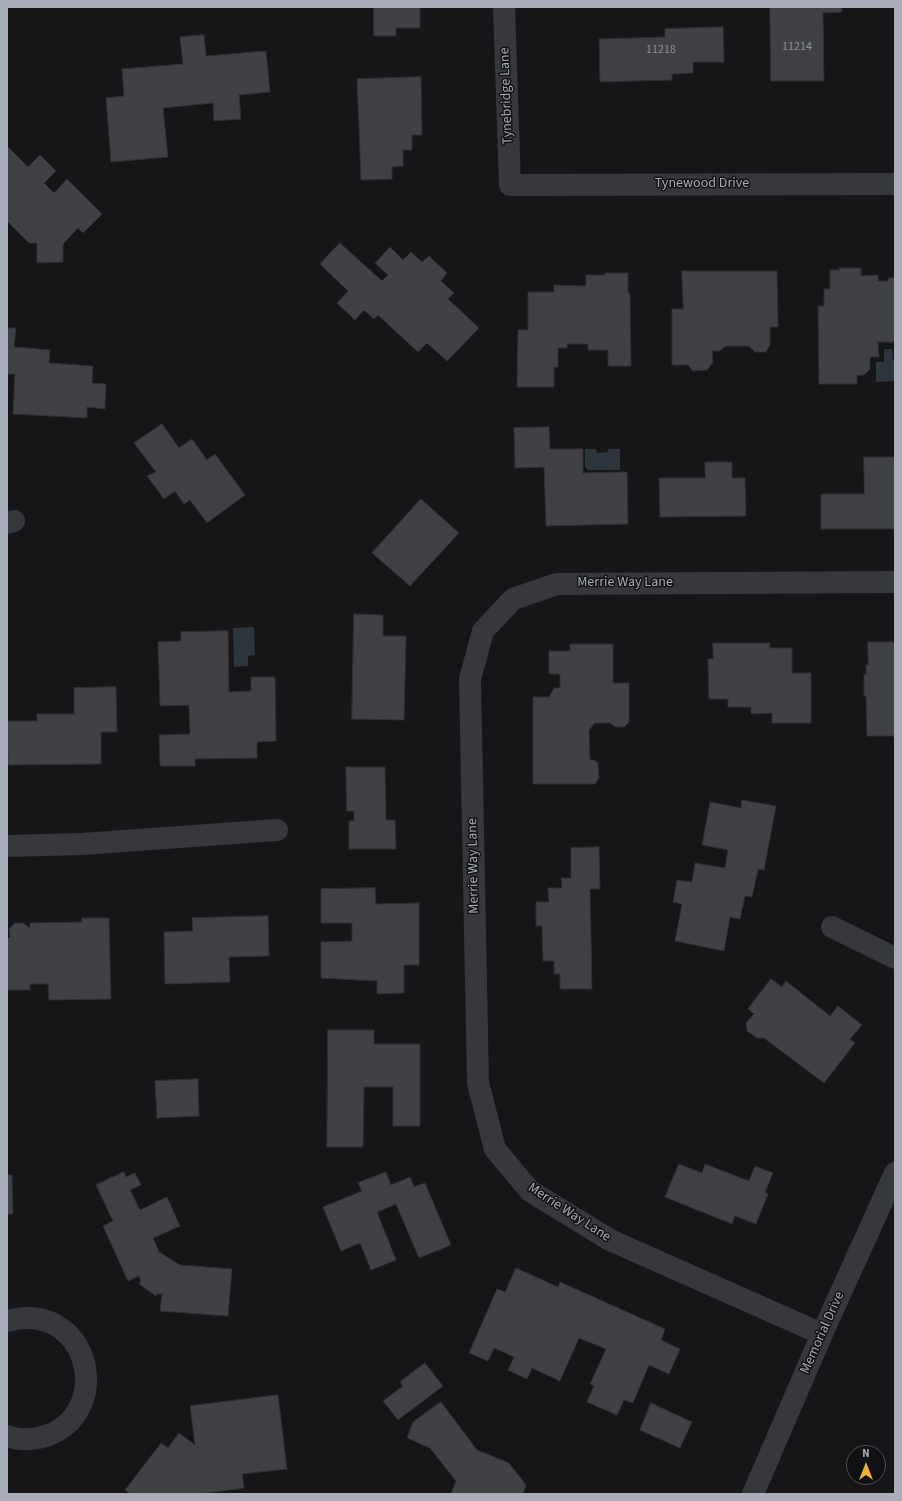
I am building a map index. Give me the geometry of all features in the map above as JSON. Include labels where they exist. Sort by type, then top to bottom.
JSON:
[{"type":"street","name":"Tynebridge Lane","points":[[504,7],[510,185]]},
{"type":"street","name":"Tynewood Drive","points":[[510,185],[895,184]]},
{"type":"street","name":"Merrie Way Lane","points":[[822,1334],[610,1240],[530,1191],[495,1149],[478,1083],[470,679],[483,631],[513,599],[557,584],[895,582]]},
{"type":"street","points":[[7,846],[82,844],[277,830]]},
{"type":"street","points":[[832,927],[895,958]]},
{"type":"street","name":"Memorial Drive","points":[[753,1494],[822,1334],[895,1173]]},
{"type":"street","points":[[7,1321],[26,1318],[45,1321],[62,1330],[76,1344],[85,1362],[87,1382],[83,1402],[72,1419],[56,1432],[36,1439],[15,1439],[7,1436]]},
{"type":"shaded area","points":[[884,349],[892,349],[893,360],[895,360],[895,381],[876,382],[876,362],[884,362]]},
{"type":"shaded area","points":[[585,449],[596,449],[597,453],[608,452],[608,449],[620,449],[620,470],[588,470],[585,467]]},
{"type":"shaded area","points":[[254,627],[255,655],[248,656],[248,666],[234,667],[233,628]]},
{"type":"building","points":[[374,7],[420,7],[420,28],[396,28],[396,36],[374,36]]},
{"type":"building","points":[[770,7],[842,7],[842,12],[823,13],[824,81],[771,81]]},
{"type":"building","points":[[723,27],[724,62],[693,62],[693,73],[672,74],[672,80],[600,82],[599,39],[665,37],[665,29]]},
{"type":"building","points":[[204,35],[206,56],[266,51],[270,92],[239,95],[241,119],[214,121],[213,103],[163,108],[168,157],[111,162],[106,98],[124,96],[122,69],[183,64],[180,37]]},
{"type":"building","points":[[421,77],[422,135],[412,135],[412,150],[403,150],[403,166],[392,167],[392,179],[361,180],[357,79]]},
{"type":"building","points":[[7,146],[28,167],[40,155],[56,171],[44,183],[54,193],[67,179],[102,214],[83,233],[78,228],[63,244],[63,262],[37,263],[37,243],[29,243],[7,221]]},
{"type":"building","points":[[340,243],[382,281],[388,275],[375,263],[390,247],[403,260],[411,252],[422,262],[429,256],[447,273],[441,281],[454,293],[448,299],[479,328],[447,361],[427,343],[418,352],[378,315],[374,319],[364,310],[355,320],[337,303],[348,291],[320,264]]},
{"type":"building","points":[[839,268],[861,268],[861,276],[878,275],[878,281],[888,281],[888,278],[895,278],[895,342],[878,342],[879,357],[870,357],[870,369],[864,375],[857,375],[857,384],[819,384],[818,306],[824,306],[824,289],[830,289],[830,270],[839,270]]},
{"type":"building","points":[[682,271],[777,271],[778,327],[770,327],[770,345],[766,352],[755,352],[749,346],[726,346],[719,351],[712,351],[713,362],[707,370],[693,371],[688,365],[672,365],[672,309],[683,309]]},
{"type":"building","points":[[605,273],[628,273],[628,293],[630,293],[631,366],[608,366],[608,350],[588,350],[588,344],[567,344],[567,348],[558,348],[558,367],[554,367],[554,387],[517,387],[518,330],[528,330],[528,292],[554,292],[554,285],[586,286],[586,275],[605,275]]},
{"type":"building","points":[[7,328],[16,328],[14,347],[50,350],[49,363],[93,366],[92,383],[106,384],[105,409],[87,407],[87,418],[13,414],[15,374],[7,374]]},
{"type":"building","points":[[162,424],[179,448],[192,439],[207,460],[215,454],[245,495],[207,523],[190,500],[184,504],[175,491],[164,499],[147,476],[156,472],[134,443]]},
{"type":"building","points":[[549,427],[550,449],[583,449],[583,473],[627,472],[628,524],[546,526],[544,467],[515,468],[514,428]]},
{"type":"building","points":[[864,457],[895,457],[895,529],[821,529],[821,494],[864,494]]},
{"type":"building","points":[[705,462],[732,462],[732,478],[745,478],[746,516],[660,517],[659,478],[705,478]]},
{"type":"building","points":[[421,499],[459,533],[410,586],[372,553]]},
{"type":"building","points":[[354,614],[383,615],[383,636],[406,636],[404,720],[352,719]]},
{"type":"building","points":[[228,631],[229,692],[251,691],[251,677],[275,677],[276,741],[257,742],[257,758],[195,759],[195,766],[160,766],[159,735],[190,734],[189,705],[160,706],[158,642],[181,641],[181,632]]},
{"type":"building","points":[[868,642],[895,642],[895,736],[867,736],[864,674],[866,674],[866,665],[868,665]]},
{"type":"building","points":[[713,643],[770,643],[770,648],[792,648],[792,673],[811,673],[811,723],[772,723],[772,713],[751,714],[751,707],[728,707],[728,699],[709,699],[708,659],[713,659]]},
{"type":"building","points":[[570,644],[613,644],[613,683],[629,683],[629,722],[624,727],[615,727],[610,723],[595,723],[589,730],[590,760],[594,760],[598,763],[599,778],[595,784],[533,784],[533,697],[549,697],[554,688],[560,688],[560,674],[549,674],[549,651],[570,651]]},
{"type":"building","points":[[116,687],[117,732],[101,732],[101,764],[8,765],[7,721],[37,721],[37,714],[74,714],[74,688]]},
{"type":"building","points":[[346,767],[385,767],[386,820],[395,820],[396,849],[349,849],[349,821],[354,821],[354,811],[347,811]]},
{"type":"building","points":[[742,800],[776,806],[764,870],[758,869],[752,897],[745,896],[740,919],[730,917],[724,951],[675,941],[682,904],[673,902],[677,880],[692,882],[695,863],[725,868],[728,850],[702,845],[710,802],[741,808]]},
{"type":"building","points":[[599,847],[600,889],[590,889],[592,989],[560,989],[560,974],[554,974],[554,961],[543,961],[542,926],[536,926],[536,902],[549,902],[548,888],[562,888],[561,878],[571,878],[571,848]]},
{"type":"building","points":[[375,888],[376,904],[419,903],[419,965],[404,965],[404,993],[377,994],[377,981],[321,978],[321,942],[352,941],[352,923],[321,923],[321,889]]},
{"type":"building","points":[[268,916],[269,956],[229,957],[230,982],[165,984],[164,932],[193,931],[192,918]]},
{"type":"building","points":[[82,918],[109,918],[111,999],[49,1000],[48,984],[30,984],[30,990],[7,990],[7,939],[10,937],[9,929],[15,923],[23,923],[30,928],[30,923],[82,922]]},
{"type":"building","points":[[771,979],[782,987],[786,981],[830,1016],[838,1006],[862,1025],[850,1039],[855,1043],[824,1083],[764,1038],[757,1038],[747,1031],[746,1023],[754,1014],[748,1009]]},
{"type":"building","points":[[328,1030],[374,1030],[374,1044],[420,1044],[420,1126],[393,1126],[393,1087],[364,1087],[363,1147],[327,1147]]},
{"type":"building","points":[[198,1079],[199,1116],[157,1118],[155,1081]]},
{"type":"building","points":[[679,1164],[702,1173],[705,1164],[749,1181],[755,1166],[773,1173],[765,1192],[768,1194],[756,1224],[735,1216],[732,1224],[665,1197]]},
{"type":"building","points":[[124,1172],[126,1177],[135,1173],[141,1185],[130,1190],[140,1210],[167,1197],[180,1226],[153,1238],[159,1252],[180,1265],[232,1269],[228,1316],[160,1311],[162,1294],[157,1294],[156,1296],[139,1284],[141,1281],[139,1276],[128,1281],[103,1226],[113,1221],[96,1185]]},
{"type":"building","points":[[386,1172],[391,1185],[410,1177],[414,1187],[425,1183],[451,1245],[419,1258],[396,1204],[377,1212],[396,1260],[371,1270],[360,1243],[341,1251],[323,1207],[362,1191],[358,1183]]},
{"type":"building","points":[[7,1175],[12,1175],[13,1214],[7,1214]]},
{"type":"building","points":[[516,1268],[558,1287],[560,1282],[665,1329],[661,1340],[680,1349],[669,1374],[649,1365],[633,1403],[624,1400],[617,1415],[587,1402],[594,1386],[590,1384],[606,1349],[579,1338],[560,1381],[532,1368],[527,1379],[508,1370],[514,1357],[494,1348],[488,1361],[469,1353],[497,1289],[505,1292]]},
{"type":"building","points":[[425,1363],[443,1386],[398,1420],[383,1401],[403,1386],[400,1382]]},
{"type":"building","points":[[278,1395],[287,1469],[242,1474],[244,1488],[200,1494],[131,1494],[125,1490],[161,1443],[168,1448],[179,1433],[195,1445],[190,1406]]},
{"type":"building","points":[[441,1402],[477,1450],[509,1463],[526,1485],[523,1494],[451,1494],[456,1481],[430,1448],[407,1438],[413,1422]]},
{"type":"building","points":[[651,1403],[692,1422],[680,1448],[640,1430]]}]
